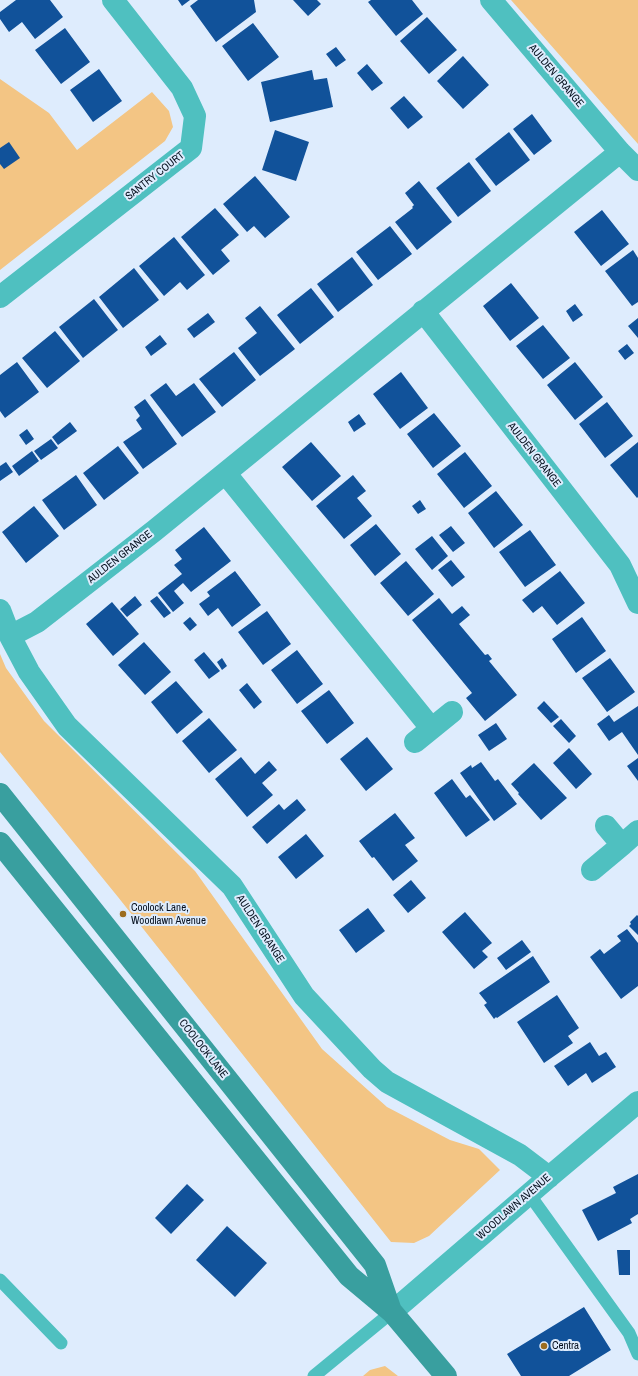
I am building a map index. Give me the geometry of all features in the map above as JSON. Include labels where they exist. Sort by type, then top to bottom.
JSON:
[{"type":"main road","name":"COOLOCK LANE","points":[[0,794],[374,1265],[392,1312]]},
{"type":"main road","name":"COOLOCK LANE","points":[[0,843],[349,1276],[392,1312],[446,1376]]},
{"type":"street","name":"SANTRY COURT","points":[[0,297],[190,148],[196,116],[182,88],[113,0]]},
{"type":"street","name":"AULDEN GRANGE","points":[[491,0],[620,152],[638,170]]},
{"type":"street","name":"AULDEN GRANGE","points":[[10,636],[37,622],[226,474],[423,311],[620,152]]},
{"type":"street","name":"AULDEN GRANGE","points":[[423,311],[620,565],[638,603]]},
{"type":"street","points":[[226,474],[423,735],[452,712]]},
{"type":"street","name":"AULDEN GRANGE","points":[[0,610],[10,636],[29,672],[67,726],[232,886],[304,996],[372,1069],[387,1082],[520,1155],[549,1177]]},
{"type":"street","points":[[606,826],[622,846]]},
{"type":"street","points":[[592,870],[638,831]]},
{"type":"street","name":"WOODLAWN AVENUE","points":[[392,1312],[638,1102]]},
{"type":"lane","points":[[529,1194],[629,1333],[638,1354]]},
{"type":"lane","points":[[0,1280],[61,1343]]},
{"type":"lane","points":[[314,1376],[392,1312]]},
{"type":"shaded area","points":[[511,0],[638,0],[638,144]]},
{"type":"shaded area","points":[[0,79],[49,113],[77,150],[152,92],[169,111],[173,127],[165,141],[0,270]]},
{"type":"shaded area","points":[[0,654],[6,668],[44,721],[195,871],[322,1049],[387,1107],[450,1140],[479,1149],[500,1170],[429,1236],[414,1243],[391,1242],[118,897],[0,752]]},
{"type":"shaded area","points":[[385,1366],[398,1376],[363,1376],[370,1370]]},
{"type":"building","points":[[16,0],[50,0],[63,17],[35,39],[22,22],[9,32],[0,19],[0,12]]},
{"type":"building","points":[[178,0],[190,0],[182,6]]},
{"type":"building","points":[[198,0],[254,0],[256,12],[216,42],[190,6]]},
{"type":"building","points":[[293,0],[317,0],[321,4],[308,16]]},
{"type":"building","points":[[371,0],[412,0],[423,14],[396,36],[368,2]]},
{"type":"building","points":[[427,17],[457,50],[429,74],[400,41]]},
{"type":"building","points":[[253,23],[279,57],[248,81],[222,46]]},
{"type":"building","points":[[65,28],[90,62],[61,84],[35,50]]},
{"type":"building","points":[[336,47],[346,60],[336,67],[326,54]]},
{"type":"building","points":[[463,56],[489,85],[463,109],[437,81]]},
{"type":"building","points":[[367,64],[383,83],[372,91],[357,73]]},
{"type":"building","points":[[99,69],[122,101],[93,122],[70,90]]},
{"type":"building","points":[[312,70],[314,80],[327,78],[333,107],[270,122],[261,82]]},
{"type":"building","points":[[404,96],[423,117],[408,129],[390,108]]},
{"type":"building","points":[[532,114],[552,141],[534,155],[513,129]]},
{"type":"building","points":[[275,130],[309,142],[296,181],[262,170]]},
{"type":"building","points":[[509,132],[530,160],[496,186],[475,159]]},
{"type":"building","points":[[9,142],[20,158],[4,169],[0,164],[0,148]]},
{"type":"building","points":[[469,162],[491,191],[458,217],[436,188]]},
{"type":"building","points":[[255,176],[290,217],[265,238],[254,226],[247,232],[223,204]]},
{"type":"building","points":[[419,181],[452,222],[417,250],[395,222],[413,208],[412,207],[414,205],[405,193]]},
{"type":"building","points":[[215,208],[239,235],[221,250],[230,261],[213,275],[181,237]]},
{"type":"building","points":[[602,210],[629,244],[601,266],[574,232]]},
{"type":"building","points":[[390,226],[412,254],[378,280],[356,252]]},
{"type":"building","points":[[174,237],[205,275],[187,290],[180,282],[164,296],[139,266]]},
{"type":"building","points":[[633,250],[638,258],[638,302],[632,306],[605,271]]},
{"type":"building","points":[[352,257],[373,285],[338,312],[317,284]]},
{"type":"building","points":[[134,268],[159,300],[123,328],[99,297]]},
{"type":"building","points":[[511,283],[539,318],[510,341],[483,306]]},
{"type":"building","points":[[311,288],[334,317],[300,344],[277,315]]},
{"type":"building","points":[[94,299],[118,330],[83,358],[59,327]]},
{"type":"building","points":[[575,304],[583,315],[573,322],[566,311]]},
{"type":"building","points":[[260,306],[295,349],[260,376],[238,348],[257,333],[245,318]]},
{"type":"building","points":[[208,313],[215,322],[194,338],[187,329]]},
{"type":"building","points":[[638,318],[638,338],[628,326]]},
{"type":"building","points":[[543,325],[570,358],[543,379],[516,346]]},
{"type":"building","points":[[55,331],[80,361],[47,388],[22,358]]},
{"type":"building","points":[[160,335],[167,344],[151,356],[145,347]]},
{"type":"building","points":[[627,344],[634,353],[625,360],[618,351]]},
{"type":"building","points":[[234,352],[256,380],[222,407],[199,379]]},
{"type":"building","points":[[17,362],[39,392],[5,418],[0,411],[0,375]]},
{"type":"building","points":[[575,362],[603,397],[575,420],[547,385]]},
{"type":"building","points":[[401,372],[428,408],[400,429],[373,394]]},
{"type":"building","points":[[166,383],[176,396],[194,383],[216,412],[182,437],[150,395]]},
{"type":"building","points":[[145,399],[177,444],[143,469],[123,442],[142,429],[136,420],[140,416],[134,407]]},
{"type":"building","points":[[607,402],[633,436],[605,458],[579,424]]},
{"type":"building","points":[[434,413],[461,446],[433,468],[407,434]]},
{"type":"building","points":[[359,414],[366,424],[354,432],[348,422]]},
{"type":"building","points":[[70,422],[77,431],[58,445],[52,437]]},
{"type":"building","points":[[27,429],[34,439],[26,445],[19,435]]},
{"type":"building","points":[[51,439],[58,448],[41,460],[34,451]]},
{"type":"building","points":[[311,442],[341,476],[312,501],[282,467]]},
{"type":"building","points":[[638,442],[638,497],[637,498],[610,465]]},
{"type":"building","points":[[118,446],[139,473],[104,500],[83,473]]},
{"type":"building","points":[[32,451],[39,461],[19,476],[12,466]]},
{"type":"building","points":[[465,452],[492,486],[464,508],[437,474]]},
{"type":"building","points":[[6,462],[13,472],[0,481],[0,466]]},
{"type":"building","points":[[76,475],[97,505],[64,530],[42,500]]},
{"type":"building","points":[[353,475],[366,491],[357,498],[372,516],[344,539],[316,506]]},
{"type":"building","points":[[496,491],[523,525],[494,548],[468,513]]},
{"type":"building","points":[[420,500],[426,509],[418,514],[412,506]]},
{"type":"building","points":[[34,506],[59,536],[26,563],[2,532]]},
{"type":"building","points":[[376,524],[401,554],[375,576],[350,545]]},
{"type":"building","points":[[451,526],[465,543],[453,552],[439,535]]},
{"type":"building","points":[[204,527],[231,561],[191,592],[183,583],[174,591],[184,603],[173,612],[158,593],[182,574],[174,565],[182,559],[175,550]]},
{"type":"building","points":[[530,530],[556,565],[525,587],[499,552]]},
{"type":"building","points":[[432,536],[448,556],[432,570],[415,549]]},
{"type":"building","points":[[451,560],[465,577],[452,587],[438,570]]},
{"type":"building","points":[[406,561],[434,594],[408,616],[380,583]]},
{"type":"building","points":[[235,571],[261,605],[232,627],[218,608],[208,616],[199,604],[210,596],[207,592]]},
{"type":"building","points":[[560,571],[585,603],[557,625],[542,606],[533,613],[522,600]]},
{"type":"building","points":[[135,596],[142,605],[127,617],[120,609]]},
{"type":"building","points":[[157,596],[171,613],[164,618],[150,601]]},
{"type":"building","points":[[439,598],[452,614],[462,606],[470,615],[459,624],[485,655],[488,654],[492,659],[489,661],[517,695],[485,721],[466,698],[472,693],[412,620]]},
{"type":"building","points":[[112,602],[139,634],[113,656],[86,624]]},
{"type":"building","points":[[267,611],[291,644],[263,665],[238,632]]},
{"type":"building","points":[[190,617],[197,625],[190,631],[183,623]]},
{"type":"building","points":[[582,617],[606,651],[576,673],[552,639]]},
{"type":"building","points":[[144,642],[171,672],[145,695],[118,665]]},
{"type":"building","points":[[297,650],[323,684],[297,704],[271,670]]},
{"type":"building","points":[[204,652],[220,671],[209,679],[194,660]]},
{"type":"building","points":[[222,658],[227,666],[222,670],[217,662]]},
{"type":"building","points":[[610,658],[635,692],[607,712],[582,678]]},
{"type":"building","points":[[176,681],[203,712],[177,734],[151,702]]},
{"type":"building","points":[[247,683],[262,702],[254,709],[239,690]]},
{"type":"building","points":[[329,690],[354,723],[327,744],[301,711]]},
{"type":"building","points":[[544,701],[559,717],[551,723],[537,708]]},
{"type":"building","points":[[638,706],[638,755],[622,732],[609,741],[597,724],[609,715],[614,722]]},
{"type":"building","points":[[209,718],[237,750],[209,773],[182,741]]},
{"type":"building","points":[[561,719],[576,736],[569,743],[553,726]]},
{"type":"building","points":[[496,723],[507,739],[489,751],[478,735]]},
{"type":"building","points":[[367,737],[393,769],[366,791],[340,759]]},
{"type":"building","points":[[569,748],[592,774],[576,789],[553,763]]},
{"type":"building","points":[[241,757],[255,774],[269,761],[277,770],[262,783],[273,795],[247,817],[215,779]]},
{"type":"building","points":[[638,758],[638,781],[627,766]]},
{"type":"building","points":[[481,762],[495,781],[498,779],[517,804],[494,821],[460,773],[471,765],[472,768]]},
{"type":"building","points":[[534,763],[567,798],[541,820],[511,784]]},
{"type":"building","points":[[452,779],[466,798],[470,795],[490,820],[466,837],[434,793]]},
{"type":"building","points":[[297,799],[306,810],[267,844],[252,827],[279,804],[284,810]]},
{"type":"building","points":[[395,813],[415,838],[405,845],[418,861],[393,881],[359,841]]},
{"type":"building","points":[[306,834],[324,856],[296,879],[278,857]]},
{"type":"building","points":[[411,880],[426,898],[408,913],[393,895]]},
{"type":"building","points":[[368,908],[385,931],[356,953],[339,930]]},
{"type":"building","points":[[465,912],[492,943],[482,951],[488,957],[474,969],[442,932]]},
{"type":"building","points":[[637,915],[638,935],[629,926],[631,924],[630,922]]},
{"type":"building","points":[[627,929],[638,943],[638,986],[621,999],[590,957],[600,949],[604,954],[621,941],[617,936]]},
{"type":"building","points":[[522,940],[531,952],[506,970],[497,958]]},
{"type":"building","points":[[533,956],[550,982],[494,1019],[484,1005],[487,1003],[479,993]]},
{"type":"building","points":[[557,995],[579,1028],[568,1036],[573,1043],[544,1063],[517,1022]]},
{"type":"building","points":[[590,1042],[599,1056],[606,1052],[616,1067],[592,1083],[586,1073],[568,1086],[554,1066]]},
{"type":"building","points":[[638,1174],[638,1214],[630,1219],[632,1223],[598,1241],[582,1210],[616,1193],[613,1187]]},
{"type":"building","points":[[187,1184],[204,1200],[171,1234],[155,1218]]},
{"type":"building","points":[[227,1226],[267,1263],[235,1297],[196,1260]]},
{"type":"building","points":[[617,1250],[630,1250],[630,1275],[619,1275]]},
{"type":"building","points":[[584,1307],[611,1350],[569,1376],[521,1376],[507,1354]]},
{"type":"place","name":"Coolock Lane, Woodlawn Avenue","points":[[123,914]]},
{"type":"place","name":"Centra","points":[[544,1346]]}]
